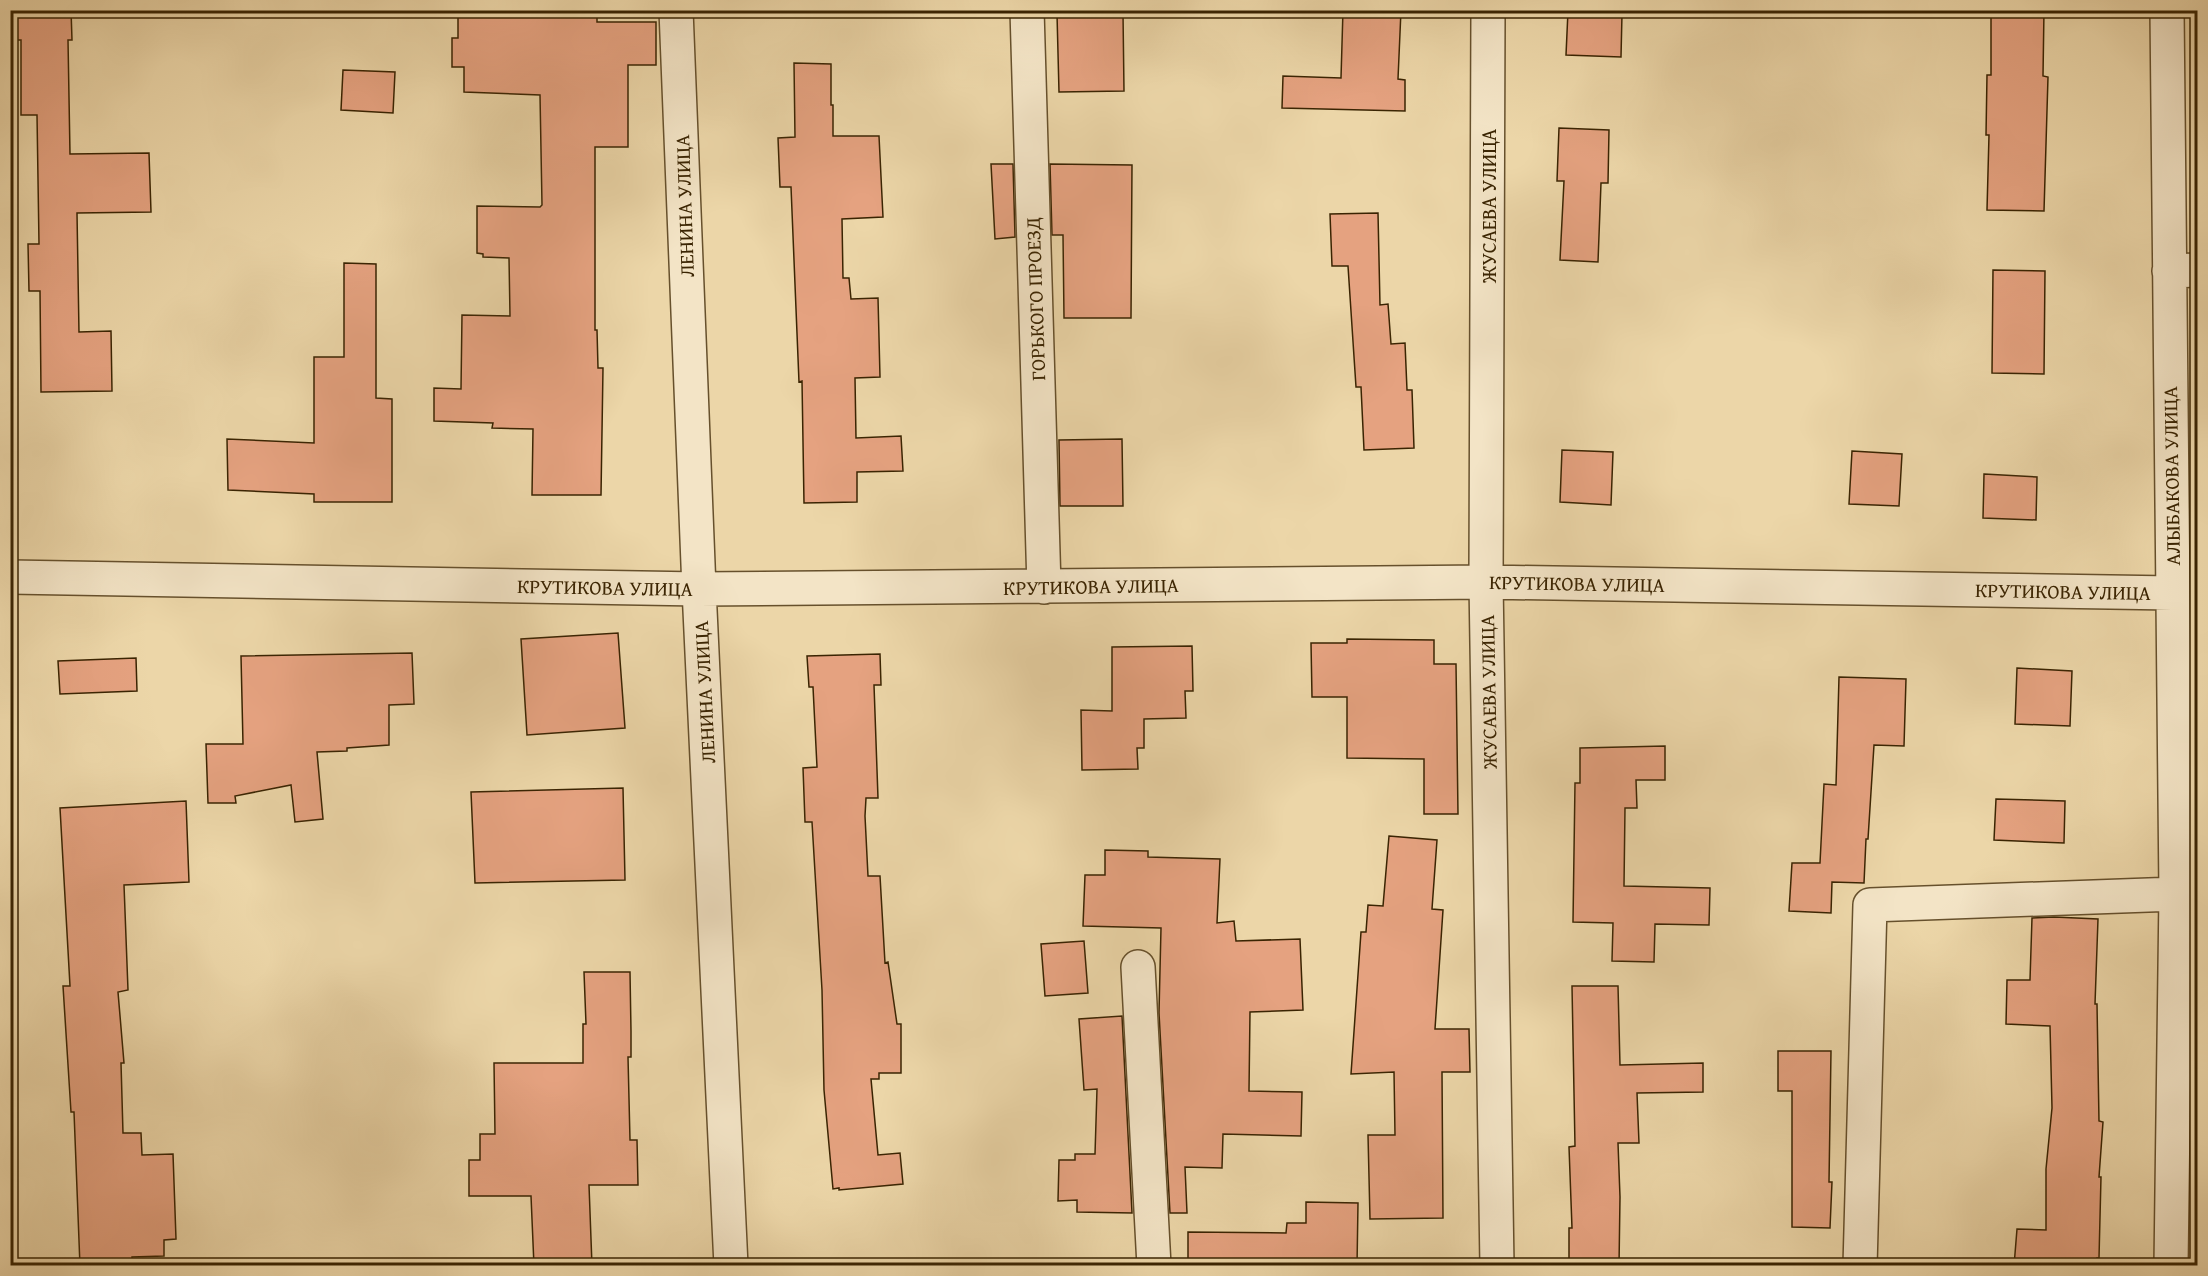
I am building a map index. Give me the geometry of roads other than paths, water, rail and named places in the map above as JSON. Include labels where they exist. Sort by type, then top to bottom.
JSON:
[{"type":"street","name":"ЛЕНИНА УЛИЦА","points":[[676,10],[699,589],[731,1266]]},
{"type":"street","name":"ГОРЬКОГО ПРОЕЗД","points":[[1027,10],[1044,587]]},
{"type":"street","name":"ЖУСАЕВА УЛИЦА","points":[[1488,10],[1486,582],[1497,1266]]},
{"type":"street","name":"АЛЫБАКОВА УЛИЦА","points":[[2167,10],[2183,270],[2172,593],[2176,894],[2170,1266]]},
{"type":"street","name":"КРУТИКОВА УЛИЦА","points":[[10,578],[699,589],[1486,582],[2172,593]]},
{"type":"street","points":[[1860,1266],[1870,905],[2176,894]]},
{"type":"street","points":[[1138,967],[1154,1266]]}]
